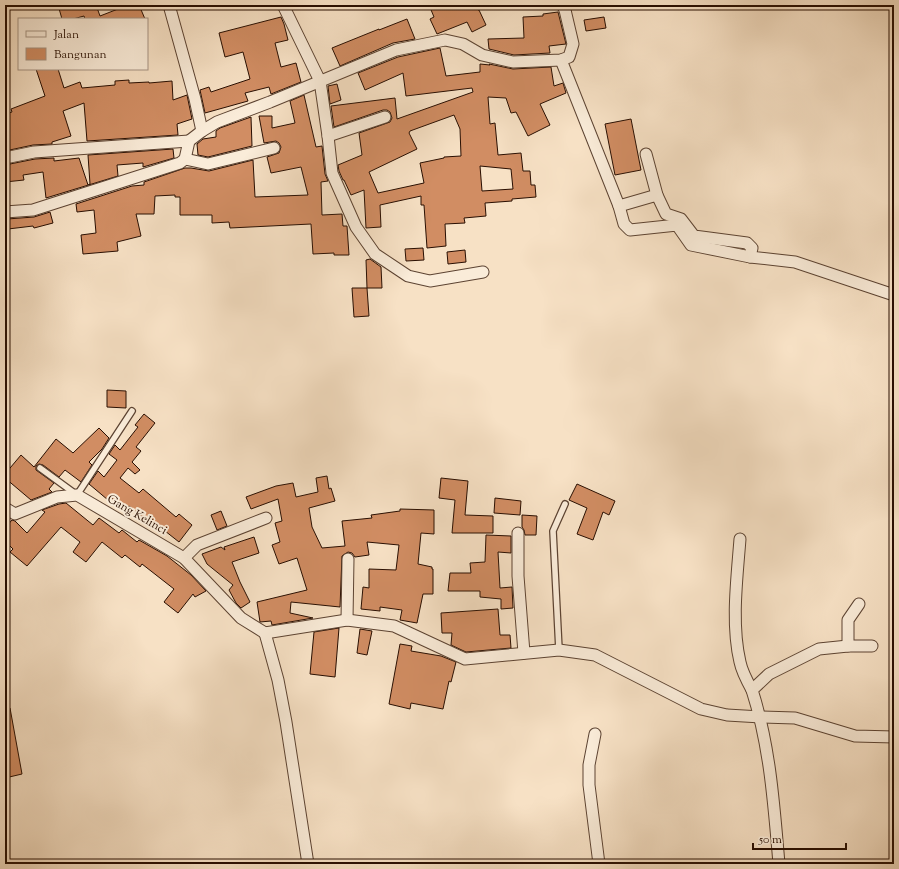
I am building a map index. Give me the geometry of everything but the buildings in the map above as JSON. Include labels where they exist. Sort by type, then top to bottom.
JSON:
[{"type":"street","points":[[169,5],[195,99],[202,131]]},
{"type":"street","points":[[283,5],[320,81],[332,173],[356,227],[375,254],[408,276],[430,281],[483,272]]},
{"type":"street","points":[[5,158],[34,152],[189,141],[217,122],[270,102],[396,50],[445,40],[463,44],[482,55],[513,62],[561,60],[569,57],[573,44],[565,10],[562,5]]},
{"type":"street","points":[[561,60],[620,206],[624,224],[630,230],[676,225],[691,245],[750,257],[795,262],[894,295]]},
{"type":"street","points":[[328,136],[385,117]]},
{"type":"street","points":[[5,212],[33,210],[180,163],[185,159],[189,141]]},
{"type":"street","points":[[185,159],[208,164],[274,148]]},
{"type":"street","points":[[646,154],[657,194],[666,214],[681,219],[694,236],[747,243],[752,248],[750,257]]},
{"type":"street","points":[[620,206],[657,194]]},
{"type":"street","points":[[5,508],[15,514],[57,497],[76,495]]},
{"type":"street","name":"Gang Kelinci","points":[[76,495],[184,558],[240,618],[265,633]]},
{"type":"street","points":[[184,558],[197,545],[266,518]]},
{"type":"street","points":[[518,532],[518,576],[524,653]]},
{"type":"street","points":[[740,539],[735,619],[740,662],[752,690],[761,717],[772,788],[779,864]]},
{"type":"street","points":[[347,620],[348,559]]},
{"type":"street","points":[[848,646],[848,620],[860,604]]},
{"type":"street","points":[[308,864],[286,722],[278,680],[265,633],[347,620],[394,626],[465,659],[559,650],[595,655],[701,709],[727,714],[795,718],[855,736],[894,737]]},
{"type":"street","points":[[752,690],[769,674],[819,649],[848,646],[872,646]]},
{"type":"street","points":[[595,734],[590,753],[589,772],[599,864]]},
{"type":"lane","points":[[76,495],[132,411]]},
{"type":"lane","name":"Gang Kelinci","points":[[40,468],[76,495]]},
{"type":"lane","points":[[559,650],[553,531],[565,504]]}]
